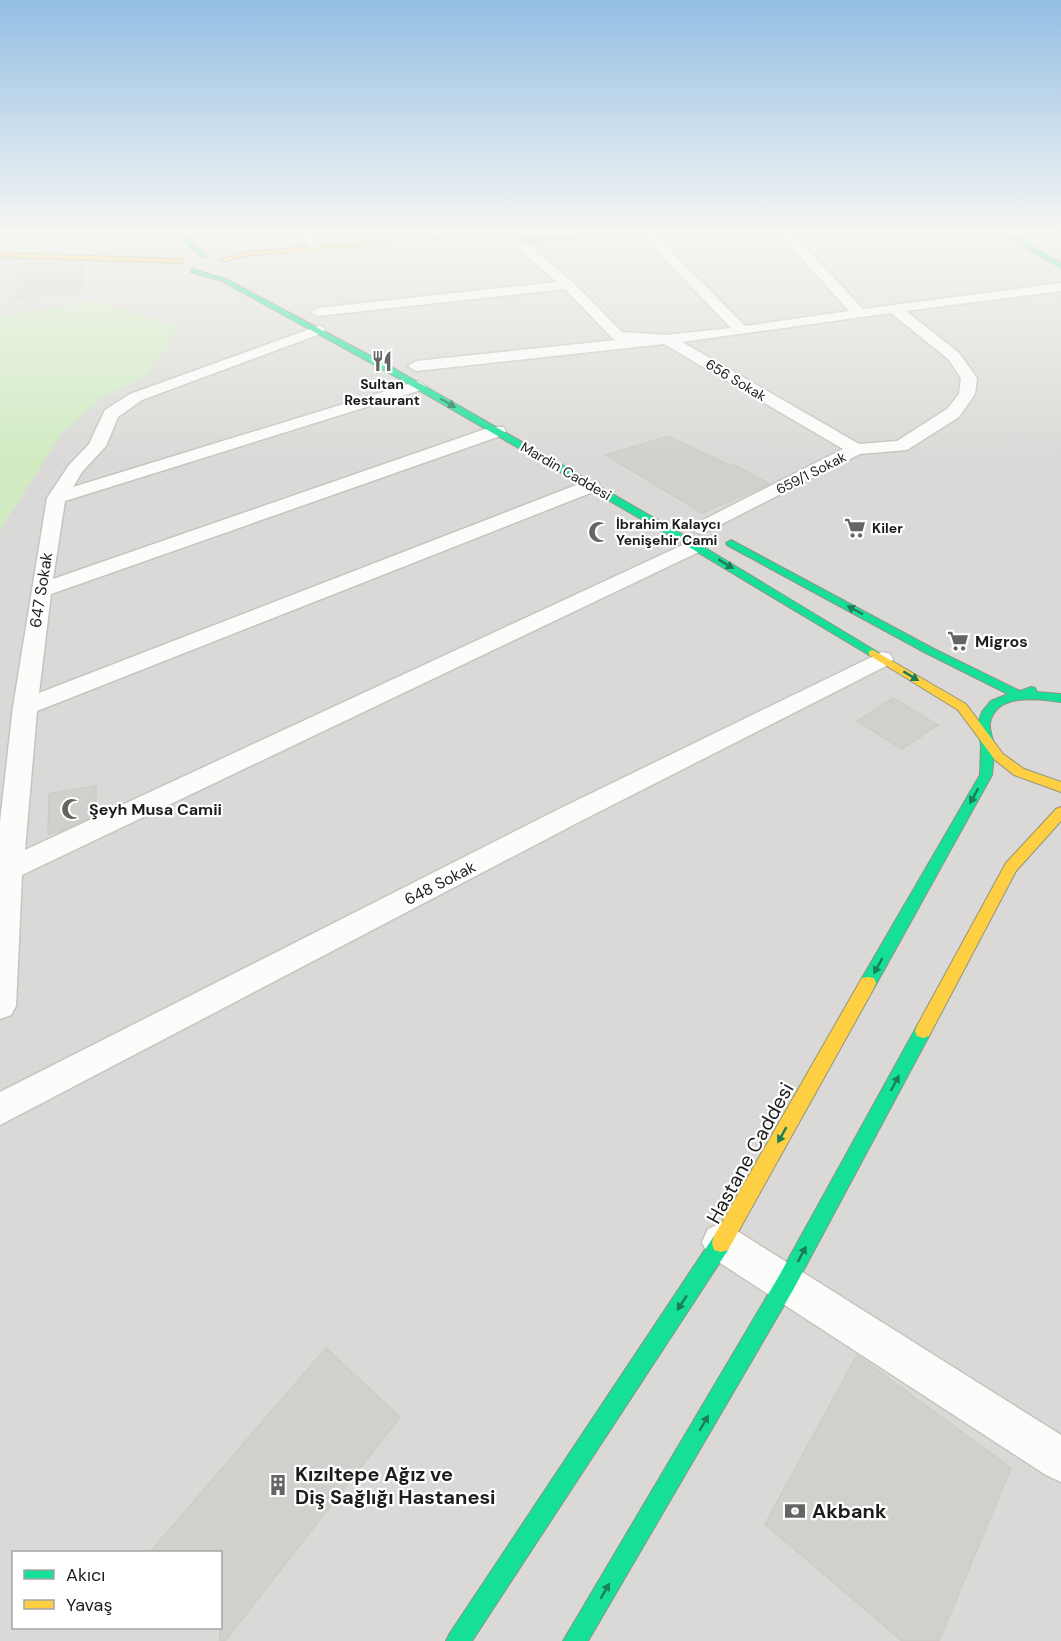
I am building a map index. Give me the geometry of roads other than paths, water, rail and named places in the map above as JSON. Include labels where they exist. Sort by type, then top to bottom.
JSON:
[{"type":"street","name":"Mardin Caddesi","points":[[299,310],[320,318],[418,386],[591,486],[705,534],[1019,695]]},
{"type":"street","name":"647 Sokak","points":[[0,1006],[9,869],[25,707],[56,498],[75,469],[97,446],[111,414],[136,397],[320,318],[383,310]]},
{"type":"street","name":"656 Sokak","points":[[592,310],[618,336],[666,339],[856,450]]},
{"type":"street","points":[[721,310],[742,331]]},
{"type":"street","points":[[855,310],[859,314]]},
{"type":"street","points":[[411,363],[742,331],[884,310]]},
{"type":"street","name":"659/1 Sokak","points":[[9,869],[705,534],[856,450],[902,446],[953,413],[967,394],[969,378],[954,356],[895,310]]},
{"type":"street","points":[[411,363],[435,377]]},
{"type":"street","points":[[56,498],[418,386]]},
{"type":"street","points":[[41,590],[497,431]]},
{"type":"street","points":[[25,707],[591,486]]},
{"type":"street","name":"Mardin Caddesi","points":[[705,534],[882,659],[962,707],[987,741]]},
{"type":"street","name":"648 Sokak","points":[[0,1109],[560,820],[882,659]]},
{"type":"street","points":[[1019,695],[1050,684]]},
{"type":"street","name":"Mardin Caddesi","points":[[987,741],[983,725],[987,711],[1000,701],[1019,695],[1042,694],[1061,698]]},
{"type":"street","points":[[987,741],[999,757],[1020,772],[1061,787]]},
{"type":"street","name":"Hastane Caddesi","points":[[458,1641],[721,1242],[986,775],[987,741]]},
{"type":"street","points":[[575,1641],[786,1283],[1011,867],[1061,812]]},
{"type":"street","points":[[721,1242],[1061,1460]]},
{"type":"place","name":"Sultan Restaurant","points":[[382,361]]},
{"type":"place","name":"Kiler","points":[[855,528]]},
{"type":"place","name":"İbrahim Kalaycı Yenişehir Cami","points":[[599,532]]},
{"type":"place","name":"Migros","points":[[958,641]]},
{"type":"place","name":"Şeyh Musa Camii","points":[[72,809]]},
{"type":"place","name":"Kızıltepe Ağız ve Diş Sağlığı Hastanesi","points":[[278,1485]]},
{"type":"place","name":"Akbank","points":[[795,1511]]}]
